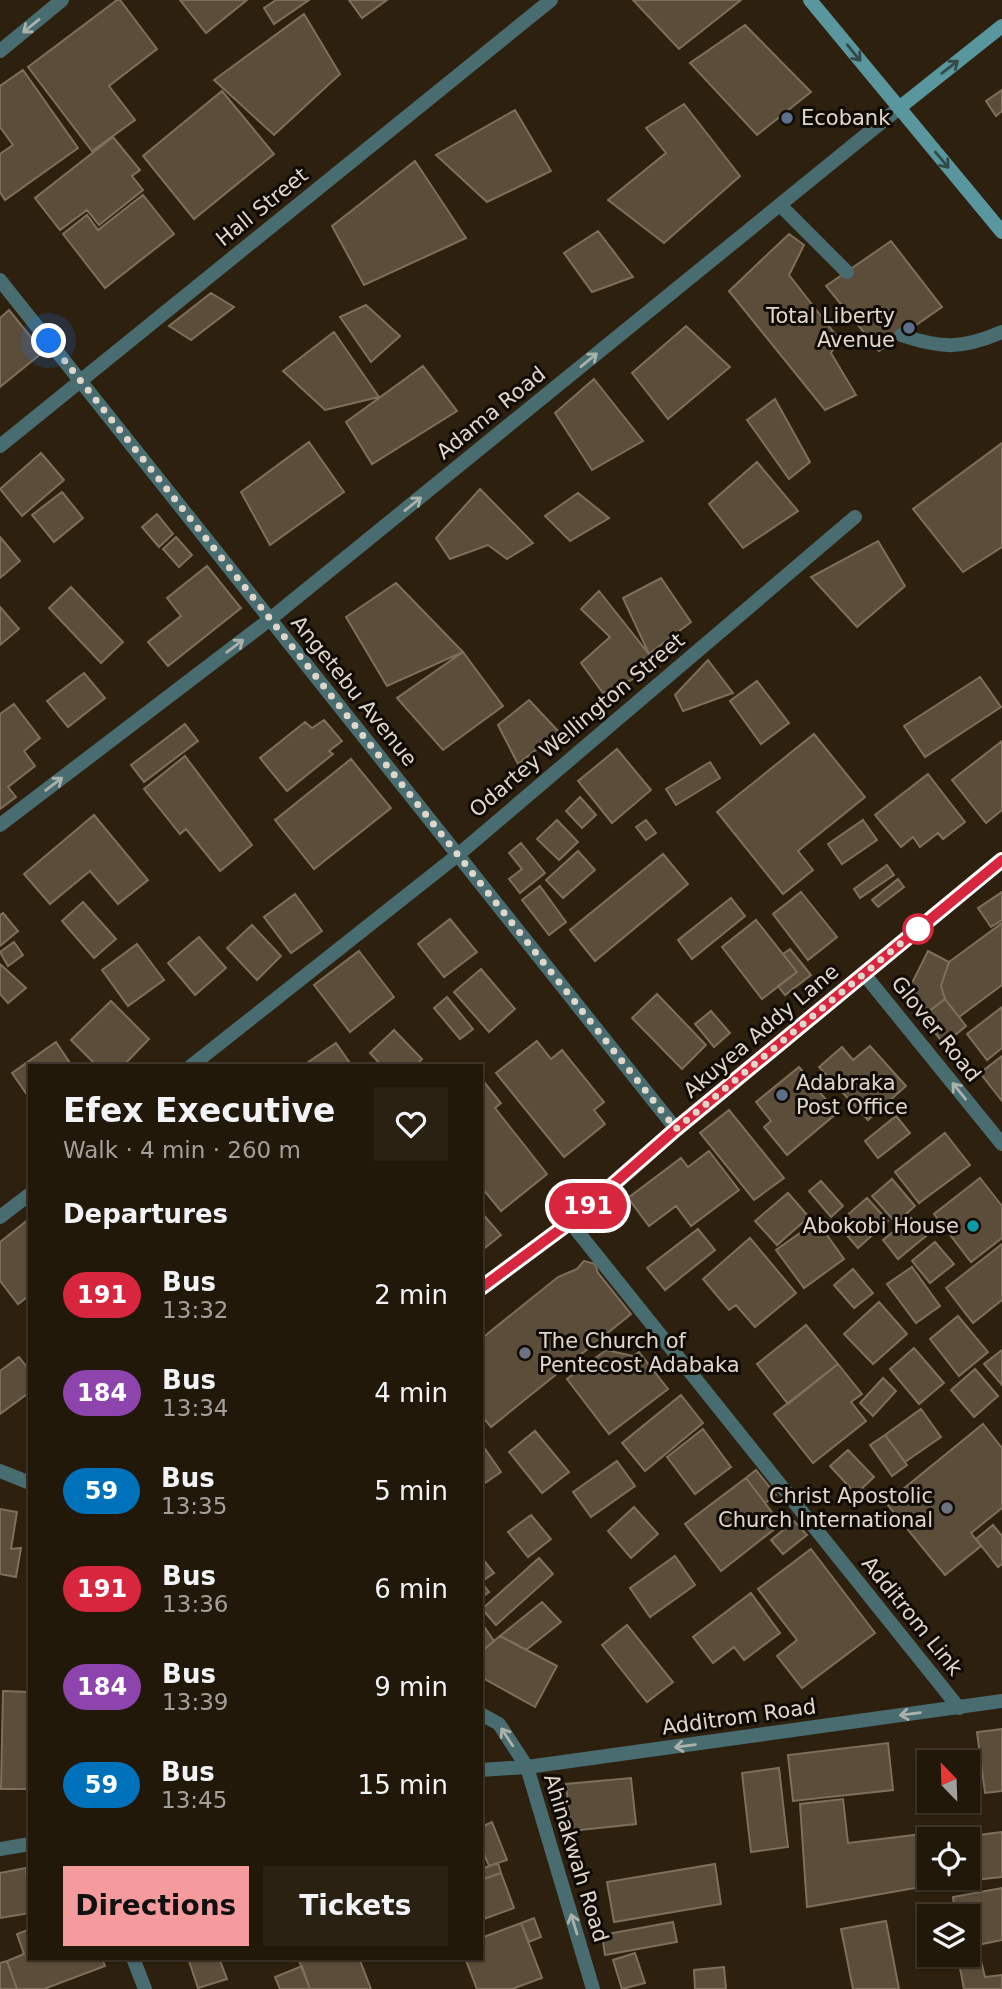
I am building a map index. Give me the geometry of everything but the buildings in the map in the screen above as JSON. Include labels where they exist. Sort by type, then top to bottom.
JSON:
[{"type":"main road","points":[[810,0],[1002,232]]},
{"type":"main road","name":"Adama Road","points":[[899,108],[1002,26]]},
{"type":"street","points":[[0,51],[62,0]]},
{"type":"street","name":"Hall Street","points":[[0,446],[551,0]]},
{"type":"street","name":"Adama Road","points":[[0,825],[269,620],[899,108]]},
{"type":"street","points":[[780,205],[847,272]]},
{"type":"street","name":"Angetebu Avenue","points":[[0,280],[676,1129]]},
{"type":"street","points":[[901,335],[950,346],[971,345],[1002,332]]},
{"type":"street","name":"Odartey Wellington Street","points":[[194,1064],[458,854],[855,517]]},
{"type":"street","name":"Akuyea Addy Lane","points":[[483,1287],[570,1222],[676,1129],[1002,860]]},
{"type":"street","name":"Glover Road","points":[[864,974],[1002,1144]]},
{"type":"street","points":[[0,1217],[28,1196]]},
{"type":"street","name":"Additrom Link","points":[[570,1222],[959,1708]]},
{"type":"street","points":[[0,1471],[28,1482]]},
{"type":"street","name":"Additrom Road","points":[[483,1770],[527,1768],[1002,1701]]},
{"type":"street","name":"Ahinakwah Road","points":[[483,1715],[499,1724],[527,1768],[593,1989]]},
{"type":"street","points":[[0,1849],[28,1844]]},
{"type":"street","points":[[134,1960],[145,1989]]},
{"type":"bus line","name":"191","points":[[483,1287],[570,1222],[676,1129],[1002,860]]},
{"type":"place","name":"Ecobank","points":[[787,118]]},
{"type":"place","name":"Total Liberty Avenue","points":[[909,328]]},
{"type":"place","name":"Adabraka Post Office","points":[[782,1095]]},
{"type":"place","name":"Abokobi House","points":[[973,1226]]},
{"type":"place","name":"The Church of Pentecost Adabaka","points":[[525,1353]]},
{"type":"place","name":"Christ Apostolic Church International","points":[[947,1508]]},
{"type":"route","points":[[49,341],[676,1129],[923,925],[918,929]]}]
